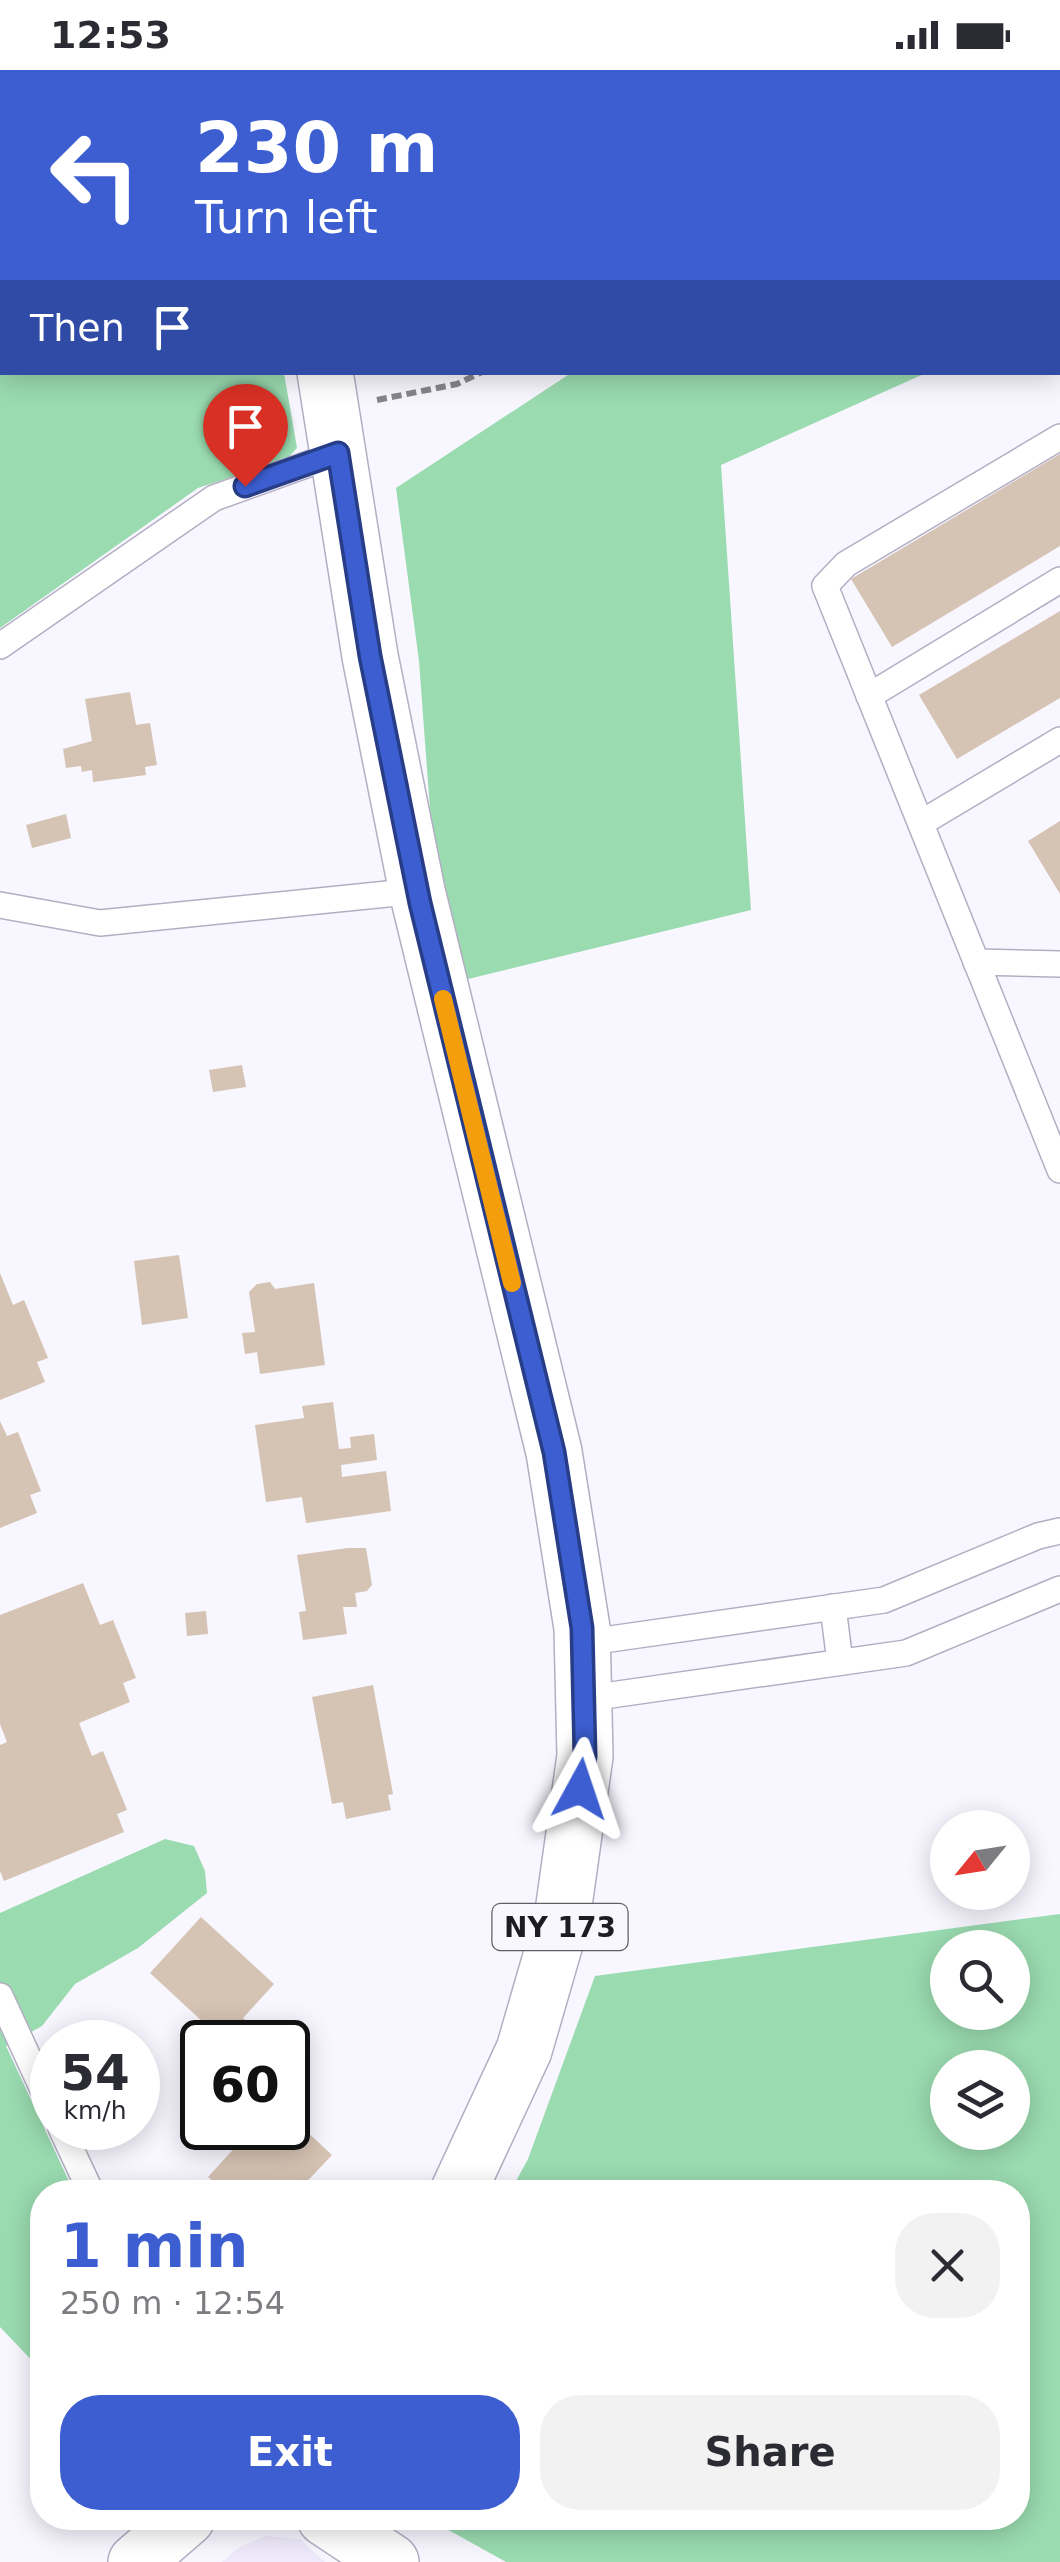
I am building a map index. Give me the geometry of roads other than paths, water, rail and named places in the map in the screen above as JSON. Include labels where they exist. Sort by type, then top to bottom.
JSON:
[{"type":"main road","name":"NY 173","points":[[332,412],[370,656],[417,891],[554,1452],[582,1642],[585,1756],[562,1919],[524,2050],[464,2180]]},
{"type":"main road","points":[[136,2562],[173,2530]]},
{"type":"main road","points":[[343,2530],[392,2562]]},
{"type":"lane","points":[[0,646],[332,412]]},
{"type":"lane","points":[[1060,437],[846,564],[826,586],[1060,1170]]},
{"type":"lane","points":[[869,696],[1060,580]]},
{"type":"lane","points":[[921,824],[1060,740]]},
{"type":"lane","points":[[0,905],[100,923],[417,891]]},
{"type":"lane","points":[[976,962],[1060,964]]},
{"type":"lane","points":[[582,1642],[884,1600],[1038,1536],[1060,1531]]},
{"type":"lane","points":[[583,1698],[906,1653],[1060,1590]]},
{"type":"lane","points":[[834,1607],[840,1662]]},
{"type":"lane","points":[[0,1996],[30,2061]]},
{"type":"lane","points":[[72,2150],[86,2180]]}]
